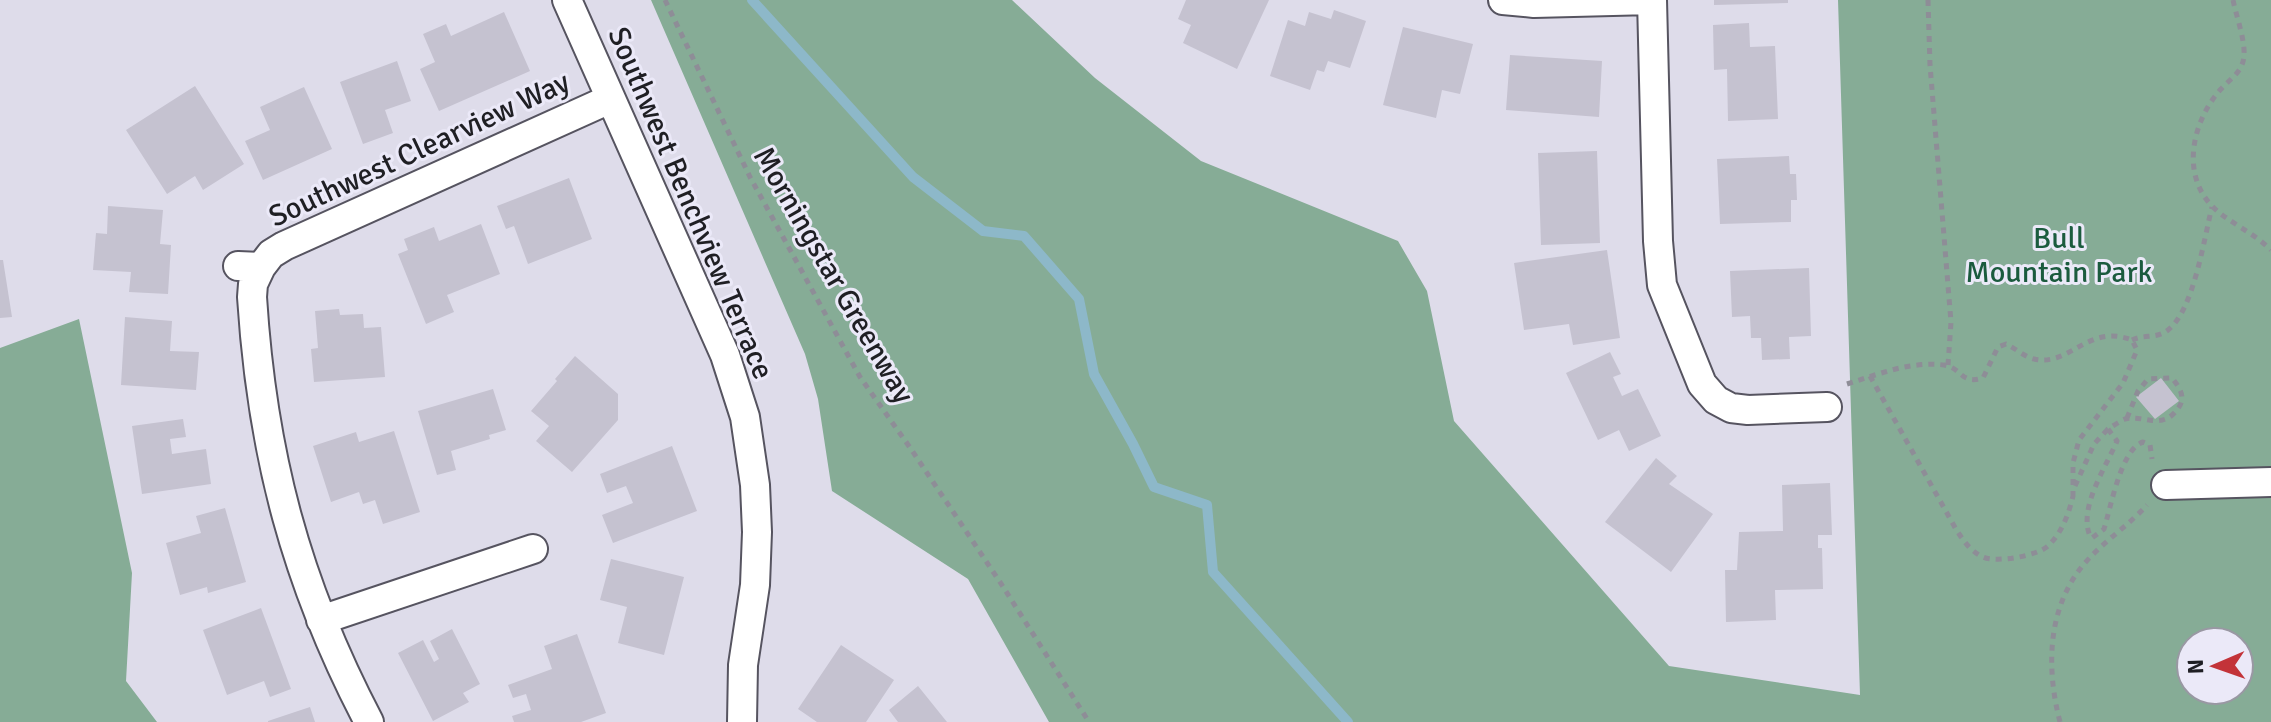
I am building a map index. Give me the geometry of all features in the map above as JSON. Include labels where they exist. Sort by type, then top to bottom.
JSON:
[{"type":"street","name":"Southwest Benchview Terrace","points":[[567,0],[725,355],[745,417],[755,485],[757,532],[755,585],[743,665],[742,722]]},
{"type":"street","points":[[1503,0],[1534,3],[1652,0],[1658,241],[1662,285],[1702,384],[1716,400],[1740,414],[1827,407]]},
{"type":"street","name":"Southwest Clearview Way","points":[[369,722],[321,620],[294,548],[273,466],[260,390],[249,266],[284,246],[610,99]]},
{"type":"street","points":[[2166,485],[2271,482]]},
{"type":"street","points":[[321,620],[533,549]]},
{"type":"path","name":"Morningstar Greenway","points":[[665,0],[750,177],[860,377],[1000,582],[1089,722]]},
{"type":"path","points":[[1928,0],[1930,65],[1951,322],[1948,365]]},
{"type":"path","points":[[2233,0],[2245,53],[2240,71],[2219,91],[2195,133],[2192,160],[2200,188],[2212,207],[2256,235],[2271,250]]},
{"type":"path","points":[[1827,407],[1837,387],[1910,364],[1948,365],[1964,378],[1975,380],[1983,378],[1998,347],[2006,344],[2036,360],[2069,353],[2090,339],[2156,337],[2169,329],[2179,317],[2200,265],[2212,207]]},
{"type":"path","points":[[2073,497],[2073,463],[2079,440],[2123,383],[2137,350],[2132,340]]},
{"type":"path","points":[[1870,376],[1957,531],[1968,547],[1985,559],[2016,558],[2046,549],[2070,511],[2083,464],[2094,444],[2108,429],[2127,418],[2166,419],[2177,411],[2182,402],[2181,389],[2172,378],[2148,379],[2138,391],[2127,418]]},
{"type":"path","points":[[2060,722],[2051,661],[2055,620],[2067,589],[2085,563],[2166,485],[2153,473],[2150,445],[2143,442],[2137,444],[2126,458],[2104,529],[2092,538],[2086,522],[2092,499],[2117,441],[2108,429]]},
{"type":"green space","name":"Bull Mountain Park","points":[[651,0],[1012,0],[1095,78],[1201,161],[1398,241],[1427,291],[1454,421],[1669,666],[1860,695],[1838,0],[2271,0],[2271,722],[1049,722],[968,579],[832,491],[818,399],[805,354]]},
{"type":"green space","points":[[79,319],[132,573],[126,681],[157,722],[0,722],[0,348]]},
{"type":"building","points":[[1186,0],[1269,0],[1237,69],[1183,43],[1191,25],[1178,19]]},
{"type":"building","points":[[1714,0],[1788,0],[1788,3],[1714,5]]},
{"type":"building","points":[[1334,10],[1366,21],[1350,68],[1328,61],[1324,72],[1317,70],[1310,90],[1270,76],[1288,20],[1305,26],[1309,12],[1331,19]]},
{"type":"building","points":[[504,12],[530,71],[439,111],[420,69],[435,62],[423,34],[446,24],[451,36]]},
{"type":"building","points":[[1749,23],[1750,47],[1775,46],[1778,119],[1728,121],[1727,69],[1714,70],[1713,25]]},
{"type":"building","points":[[1403,27],[1473,44],[1460,94],[1442,90],[1436,118],[1383,105]]},
{"type":"building","points":[[1510,55],[1602,61],[1599,117],[1506,110]]},
{"type":"building","points":[[397,61],[411,101],[385,110],[393,133],[363,144],[340,82]]},
{"type":"building","points":[[195,86],[244,164],[203,190],[195,176],[167,194],[126,130]]},
{"type":"building","points":[[304,87],[332,149],[263,180],[245,141],[270,130],[260,107]]},
{"type":"building","points":[[1597,151],[1600,243],[1541,245],[1538,153]]},
{"type":"building","points":[[1789,156],[1790,174],[1796,174],[1797,200],[1791,200],[1791,222],[1720,224],[1717,159]]},
{"type":"building","points":[[569,178],[592,239],[528,264],[514,226],[506,229],[497,206]]},
{"type":"building","points":[[108,206],[163,210],[160,244],[171,245],[168,294],[129,292],[131,272],[93,270],[96,233],[107,234]]},
{"type":"building","points":[[481,224],[500,274],[447,295],[454,312],[426,324],[398,254],[408,250],[404,239],[434,227],[439,241]]},
{"type":"building","points":[[1607,250],[1620,338],[1573,345],[1569,324],[1524,330],[1514,263]]},
{"type":"building","points":[[0,260],[3,260],[12,317],[0,318]]},
{"type":"building","points":[[1809,268],[1811,336],[1789,337],[1790,359],[1762,360],[1761,338],[1751,338],[1750,316],[1732,317],[1730,271]]},
{"type":"building","points":[[339,309],[340,315],[363,314],[364,328],[381,327],[385,377],[314,382],[311,349],[318,348],[315,311]]},
{"type":"building","points":[[125,317],[172,321],[170,351],[199,352],[196,390],[121,385]]},
{"type":"building","points":[[1610,352],[1621,374],[1613,377],[1622,396],[1638,389],[1661,436],[1629,451],[1619,430],[1598,440],[1566,373]]},
{"type":"building","points":[[575,356],[618,394],[618,420],[572,472],[536,441],[549,426],[531,411]]},
{"type":"building","points":[[2161,378],[2179,401],[2155,419],[2136,397]]},
{"type":"building","points":[[493,389],[506,430],[489,435],[490,439],[451,451],[456,470],[437,475],[418,411]]},
{"type":"building","points":[[183,419],[186,437],[170,439],[172,454],[206,449],[211,484],[142,494],[132,426]]},
{"type":"building","points":[[394,431],[420,512],[383,524],[375,500],[363,504],[359,492],[331,502],[313,446],[356,432],[359,442]]},
{"type":"building","points":[[672,446],[697,511],[613,543],[602,515],[633,503],[626,486],[607,493],[600,474]]},
{"type":"building","points":[[1656,458],[1677,476],[1669,484],[1713,514],[1671,572],[1605,522]]},
{"type":"building","points":[[1830,483],[1832,535],[1818,535],[1818,548],[1822,548],[1823,589],[1775,590],[1776,620],[1726,622],[1725,570],[1737,570],[1739,532],[1783,531],[1782,485]]},
{"type":"building","points":[[225,508],[246,582],[208,593],[207,587],[180,595],[166,543],[201,533],[196,516]]},
{"type":"building","points":[[611,559],[684,577],[664,655],[618,643],[627,607],[600,600]]},
{"type":"building","points":[[261,608],[291,689],[270,697],[264,681],[227,695],[203,630]]},
{"type":"building","points":[[452,629],[480,684],[463,693],[469,702],[433,721],[398,653],[423,640],[434,662],[439,659],[430,641]]},
{"type":"building","points":[[577,634],[606,713],[581,722],[514,722],[512,716],[531,710],[526,694],[513,698],[508,685],[552,669],[544,646]]},
{"type":"building","points":[[841,645],[894,680],[866,722],[817,722],[798,709]]},
{"type":"building","points":[[918,686],[947,722],[898,722],[889,710]]},
{"type":"building","points":[[310,707],[315,722],[268,722],[268,721]]},
{"type":"waterway","points":[[752,0],[913,177],[983,231],[1024,236],[1079,299],[1094,374],[1154,487],[1207,505],[1213,572],[1348,722]]}]
